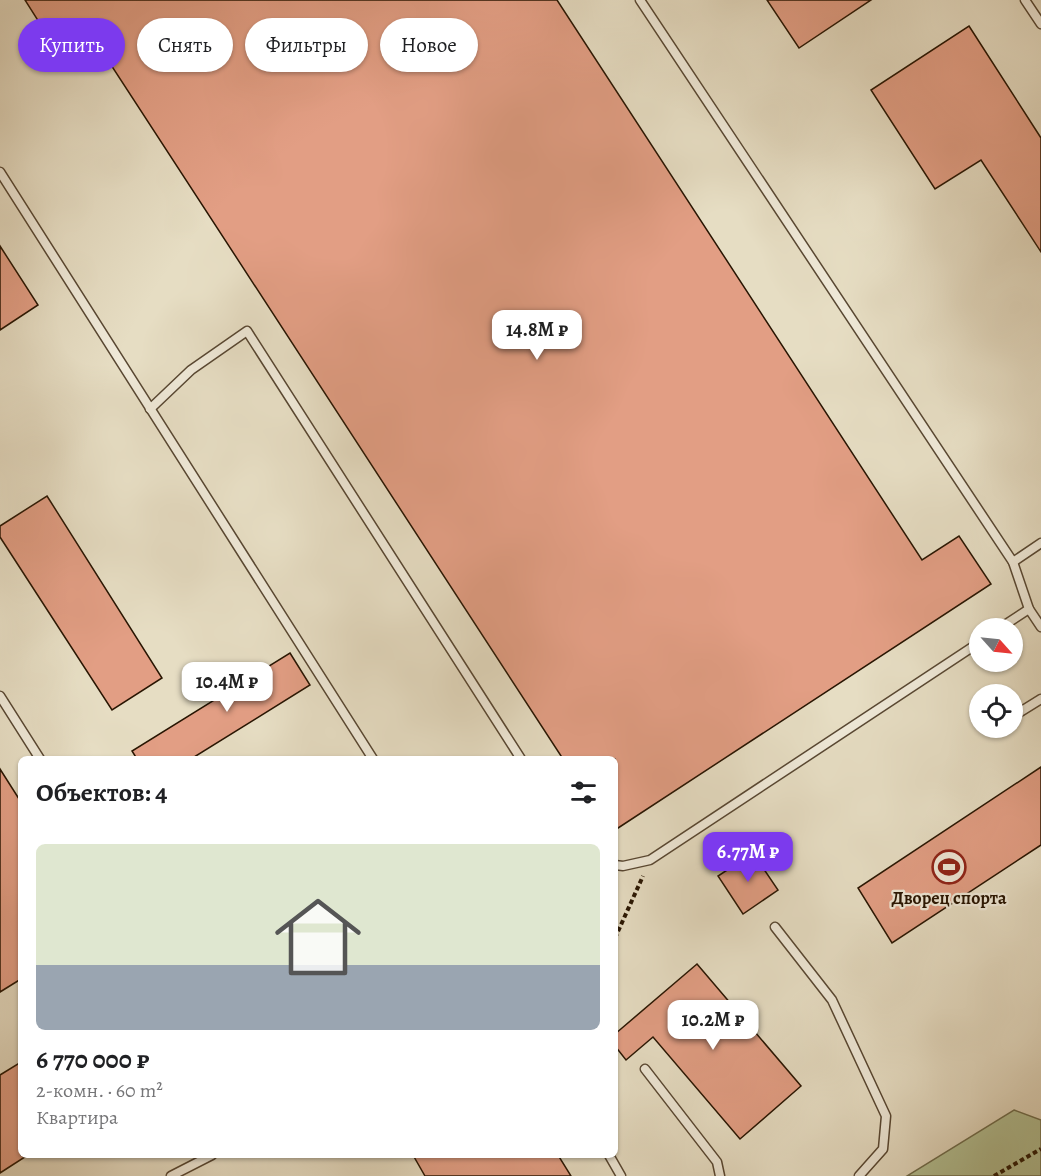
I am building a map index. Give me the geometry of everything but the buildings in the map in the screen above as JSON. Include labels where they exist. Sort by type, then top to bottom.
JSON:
[{"type":"lane","points":[[640,0],[1013,562],[1029,609],[1041,627]]},
{"type":"lane","points":[[1025,0],[1041,24]]},
{"type":"lane","points":[[0,172],[371,756]]},
{"type":"lane","points":[[150,409],[191,370],[247,331],[519,756]]},
{"type":"lane","points":[[1013,562],[1041,543]]},
{"type":"lane","points":[[1015,618],[1029,609]]},
{"type":"lane","points":[[618,865],[650,860],[969,649]]},
{"type":"lane","points":[[0,696],[38,756]]},
{"type":"lane","points":[[1023,710],[1041,699]]},
{"type":"lane","points":[[775,927],[831,1000],[886,1116],[883,1149],[859,1176]]},
{"type":"lane","points":[[645,1069],[717,1162],[720,1176]]},
{"type":"lane","points":[[171,1176],[206,1158]]},
{"type":"lane","points":[[611,1158],[621,1176]]},
{"type":"path","points":[[618,931],[650,860]]},
{"type":"path","points":[[994,1176],[1041,1149]]},
{"type":"green space","points":[[1014,1110],[1041,1120],[1041,1176],[907,1176]]},
{"type":"place","name":"Дворец спорта","points":[[949,867]]}]
